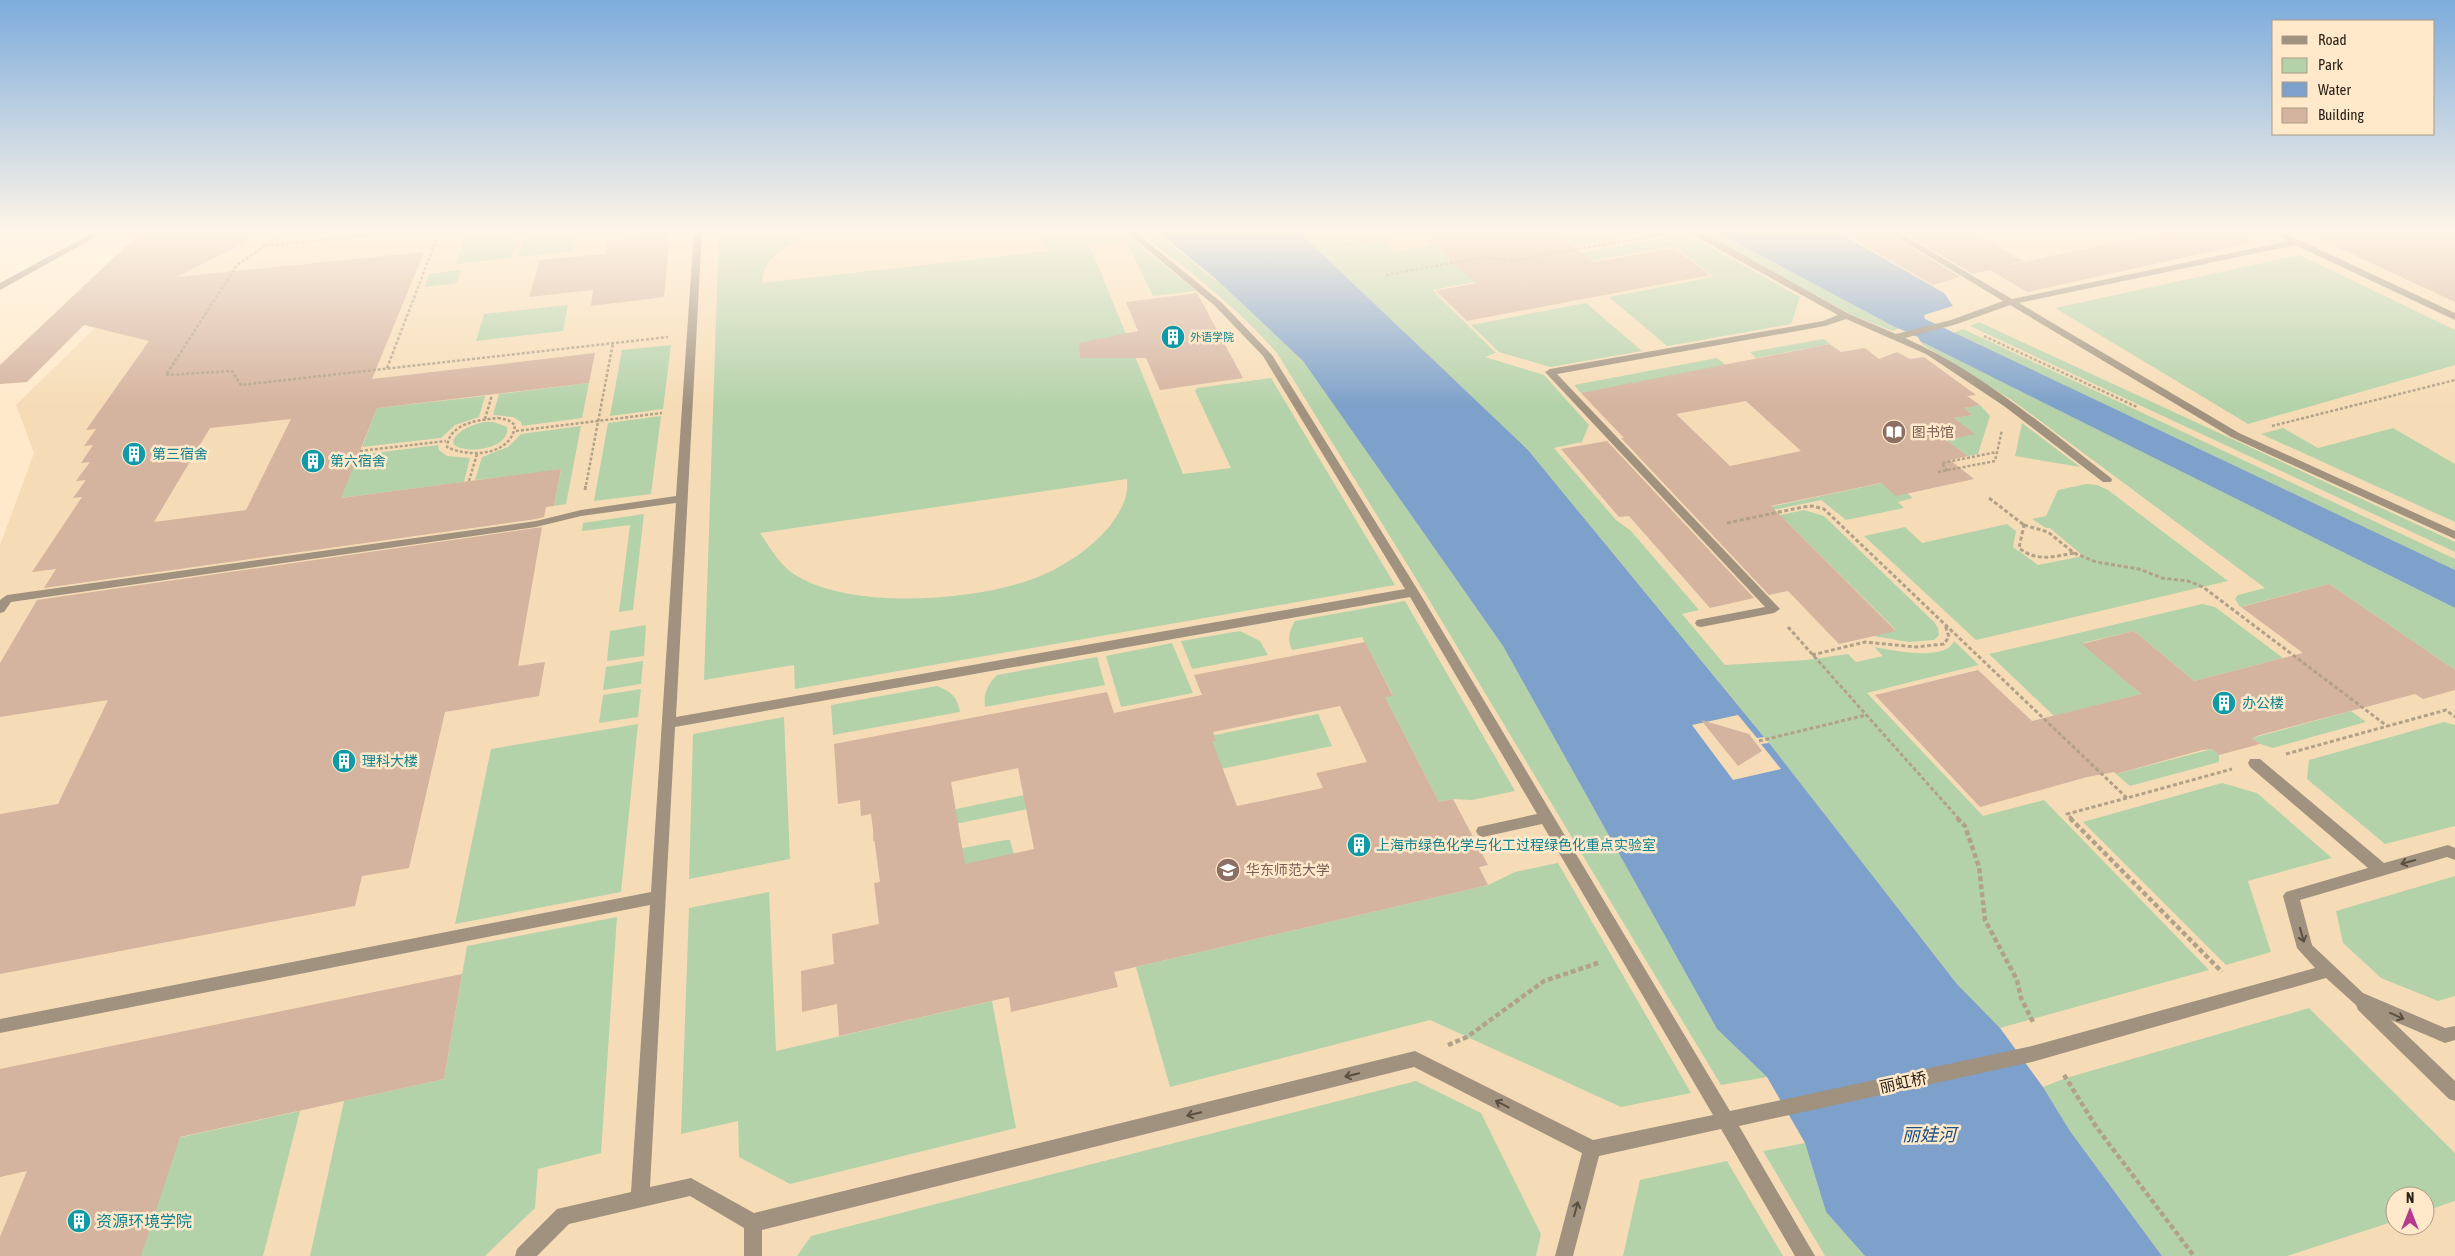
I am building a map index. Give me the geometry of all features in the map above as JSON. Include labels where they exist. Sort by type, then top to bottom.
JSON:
[{"type":"street","points":[[640,1198],[681,499],[696,289]]},
{"type":"street","points":[[1204,289],[1244,327],[1267,355],[1413,592],[1806,1256]]},
{"type":"street","points":[[1797,289],[1846,316],[1897,336],[1930,352],[2008,404],[2107,480]]},
{"type":"street","points":[[1988,289],[2236,435],[2455,535]]},
{"type":"street","points":[[1897,336],[1942,325],[2010,302],[2074,289]]},
{"type":"street","points":[[2395,289],[2455,317]]},
{"type":"street","points":[[1774,609],[1550,372],[1816,325],[1846,316]]},
{"type":"street","points":[[0,609],[7,599],[536,524],[581,513],[681,499]]},
{"type":"street","points":[[668,723],[1413,592]]},
{"type":"street","points":[[1702,623],[1774,609]]},
{"type":"street","points":[[2255,763],[2381,870]]},
{"type":"street","points":[[1483,831],[1547,817]]},
{"type":"street","points":[[2455,854],[2448,851],[2291,896],[2305,948],[2455,1092]]},
{"type":"street","points":[[0,1026],[658,897]]},
{"type":"street","name":"丽虹桥","points":[[1592,1150],[2039,1052],[2328,971]]},
{"type":"street","points":[[2357,998],[2445,1036],[2455,1033]]},
{"type":"street","points":[[524,1256],[564,1216],[640,1198],[690,1188],[753,1224],[1415,1059],[1592,1150],[1564,1256]]},
{"type":"street","points":[[753,1224],[753,1256]]},
{"type":"path","points":[[222,289],[166,374],[232,371],[241,385],[694,334]]},
{"type":"path","points":[[387,368],[417,289]]},
{"type":"path","points":[[581,513],[613,343]]},
{"type":"path","points":[[2236,435],[2455,380]]},
{"type":"path","points":[[485,419],[492,395]]},
{"type":"path","points":[[1938,472],[1995,461],[2008,404]]},
{"type":"path","points":[[516,431],[687,410]]},
{"type":"path","points":[[485,419],[508,420],[515,425],[516,431],[512,438],[503,445],[477,454],[453,452],[447,447],[446,441],[450,434],[460,427],[485,419]]},
{"type":"path","points":[[360,451],[446,441]]},
{"type":"path","points":[[1947,471],[1942,464],[1997,452]]},
{"type":"path","points":[[469,481],[477,454]]},
{"type":"path","points":[[1989,498],[2024,526],[2048,532],[2074,553],[2096,562],[2139,569],[2162,578],[2188,581],[2203,587],[2387,727]]},
{"type":"path","points":[[1699,529],[1803,507],[1812,506],[1824,509],[2128,798]]},
{"type":"path","points":[[2024,526],[2019,548],[2027,554],[2046,559],[2074,553]]},
{"type":"path","points":[[1774,609],[1811,655],[1965,826],[1979,867],[1985,920],[2017,980],[2039,1052],[2194,1256]]},
{"type":"path","points":[[1811,655],[1870,642],[1915,648],[1944,644],[1949,637],[1944,622]]},
{"type":"path","points":[[2244,994],[2067,814],[2446,710],[2455,716]]},
{"type":"path","points":[[1759,741],[1866,715]]},
{"type":"path","points":[[1415,1059],[1467,1037],[1544,982],[1627,953]]},
{"type":"shaded area","name":"华东师范大学","points":[[135,289],[2455,289],[2455,1256],[0,1256],[0,545],[34,453],[16,405]]},
{"type":"green space","points":[[717,289],[1107,289],[1183,474],[1231,468],[1195,391],[1197,388],[1271,378],[1395,585],[795,689],[794,665],[704,680]],"holes":[[[1127,479],[1127,492],[1117,516],[1109,527],[1088,548],[1063,565],[1045,574],[1019,583],[989,591],[955,596],[885,598],[852,594],[822,587],[797,576],[786,568],[760,533]]]},
{"type":"green space","points":[[1149,289],[1193,289],[1196,291],[1153,296]]},
{"type":"green space","points":[[1210,289],[1226,289],[1303,361],[1503,646],[1717,1029],[1767,1077],[1721,1085],[1423,590],[1277,353]]},
{"type":"green space","points":[[1359,289],[1439,289],[1432,290],[1496,353],[1485,357],[1544,375],[1589,425],[1582,442],[1554,448],[1616,520],[1631,531],[1699,610],[1682,614],[1725,665],[1806,660],[1848,654],[1856,662],[1883,656],[1874,647],[1905,652],[1930,653],[1949,647],[1954,641],[1979,665],[1867,693],[1983,816],[2044,800],[2209,970],[2000,1028],[1957,984],[1764,737],[1528,450]]},
{"type":"green space","points":[[1653,289],[1785,289],[1800,297],[1791,324],[1667,346],[1609,297]]},
{"type":"green space","points":[[1804,289],[1823,289],[1900,328],[1893,331],[1852,315]]},
{"type":"green space","points":[[2145,289],[2369,289],[2455,330],[2455,365],[2248,424],[2055,308]]},
{"type":"green space","points":[[1586,303],[1642,351],[1550,367],[1499,352],[1471,325]]},
{"type":"green space","points":[[568,305],[563,331],[476,341],[484,314]]},
{"type":"green space","points":[[1979,322],[2455,542],[2455,552],[1970,326]]},
{"type":"green space","points":[[1963,329],[2455,559],[2455,570],[1953,333]]},
{"type":"green space","points":[[1824,339],[1830,344],[1756,358],[1750,352]]},
{"type":"green space","points":[[1920,341],[2455,608],[2455,670],[2329,584],[2240,607],[2235,599],[2238,595],[2265,588],[2012,400],[1923,345]]},
{"type":"green space","points":[[671,345],[663,409],[610,416],[622,350]]},
{"type":"green space","points":[[1717,358],[1727,366],[1581,393],[1574,385]]},
{"type":"green space","points":[[589,383],[582,418],[522,426],[521,422],[513,417],[493,415],[499,394]]},
{"type":"green space","points":[[485,396],[479,417],[455,425],[441,438],[362,447],[377,408]]},
{"type":"green space","points":[[1980,405],[1990,416],[1978,454],[1968,456],[1946,440],[1954,418],[1973,415],[1964,408]]},
{"type":"green space","points":[[661,416],[651,494],[594,501],[608,423]]},
{"type":"green space","points":[[484,422],[494,422],[507,427],[506,434],[496,445],[487,448],[469,449],[454,445],[453,440],[459,433],[471,426]]},
{"type":"green space","points":[[2022,423],[2080,467],[2015,456]]},
{"type":"green space","points":[[581,426],[566,504],[554,506],[561,470],[475,480],[482,457],[508,447],[521,434]]},
{"type":"green space","points":[[2283,428],[2318,448],[2393,428],[2455,464],[2455,522],[2261,434]]},
{"type":"green space","points":[[438,445],[439,450],[447,456],[470,458],[464,482],[340,498],[358,455]]},
{"type":"green space","points":[[1882,483],[1907,493],[1913,498],[1898,502],[1904,508],[1846,520],[1821,500],[1710,523],[1704,521]]},
{"type":"green space","points":[[2086,484],[2097,485],[2108,490],[2228,581],[1976,640],[1864,536],[1905,527],[1922,543],[2007,524],[2016,531],[2013,547],[2038,565],[2083,556],[2050,528],[2046,528],[2032,519],[2046,516],[2058,490]]},
{"type":"green space","points":[[1804,510],[1824,516],[1934,622],[1938,628],[1939,635],[1934,640],[1909,642],[1873,636],[1896,630],[1785,520],[1730,526]]},
{"type":"green space","points":[[644,514],[633,610],[619,612],[630,525],[582,531],[583,523]]},
{"type":"green space","points":[[1405,601],[1515,791],[1472,800],[1453,799],[1439,802],[1385,697],[1393,695],[1362,637],[1292,650],[1289,635],[1295,621]]},
{"type":"green space","points":[[2202,604],[2215,607],[2283,658],[2194,681],[2134,631],[2083,643],[2141,694],[2054,716],[1989,654]]},
{"type":"green space","points":[[646,625],[644,656],[607,661],[610,631]]},
{"type":"green space","points":[[1240,631],[1260,641],[1268,655],[1192,669],[1181,641]]},
{"type":"green space","points":[[1172,643],[1193,693],[1121,707],[1106,656]]},
{"type":"green space","points":[[1097,657],[1105,685],[985,707],[987,689],[997,675]]},
{"type":"green space","points":[[643,661],[641,684],[603,690],[606,667]]},
{"type":"green space","points":[[937,686],[953,695],[960,712],[833,735],[831,705]]},
{"type":"green space","points":[[641,689],[638,717],[599,723],[603,695]]},
{"type":"green space","points":[[2351,711],[2366,722],[2273,748],[2260,744],[2252,738]]},
{"type":"green space","points":[[1318,714],[1332,746],[873,841],[873,826],[1112,777],[1210,736]]},
{"type":"green space","points":[[784,717],[790,859],[689,879],[693,734]]},
{"type":"green space","points":[[2444,722],[2455,725],[2455,826],[2385,844],[2307,779],[2309,760]]},
{"type":"green space","points":[[638,724],[621,892],[455,924],[491,749]]},
{"type":"green space","points":[[2212,749],[2219,755],[2219,762],[2130,786],[2116,774]]},
{"type":"green space","points":[[2222,783],[2257,793],[2332,858],[2248,881],[2271,952],[2226,965],[2083,822]]},
{"type":"green space","points":[[1010,840],[1016,862],[957,874],[953,850]]},
{"type":"green space","points":[[1558,863],[1691,1093],[1621,1107],[1430,1020],[1170,1087],[1136,967],[1488,885],[1515,872]]},
{"type":"green space","points":[[2455,876],[2455,996],[2438,1001],[2381,978],[2343,943],[2336,911]]},
{"type":"green space","points":[[769,892],[776,1051],[992,1001],[1016,1128],[790,1184],[739,1157],[738,1121],[681,1134],[689,908]]},
{"type":"green space","points":[[617,917],[601,1153],[538,1169],[535,1208],[485,1256],[310,1256],[344,1101],[444,1079],[467,946]]},
{"type":"green space","points":[[2309,1008],[2455,1153],[2455,1201],[2435,1208],[2435,1186],[2385,1186],[2385,1224],[2287,1256],[2162,1256],[2070,1131],[2043,1087],[2066,1078]]},
{"type":"green space","points":[[1416,1081],[1481,1113],[1541,1234],[1536,1256],[797,1256],[811,1236]]},
{"type":"green space","points":[[300,1111],[263,1256],[141,1256],[141,1146]]},
{"type":"green space","points":[[1805,1143],[1826,1212],[1865,1256],[1825,1256],[1763,1151]]},
{"type":"green space","points":[[1727,1161],[1783,1256],[1623,1256],[1640,1180]]},
{"type":"water","name":"丽娃河","points":[[1226,289],[1359,289],[1528,450],[1764,737],[1757,738],[1738,715],[1692,725],[1733,780],[1781,769],[1761,744],[1769,743],[1957,984],[2000,1028],[2043,1087],[2070,1131],[2162,1256],[1865,1256],[1826,1212],[1805,1143],[1767,1077],[1717,1029],[1503,646],[1303,361]]},
{"type":"water","points":[[1823,289],[1936,289],[1944,293],[1953,306],[1924,315],[1925,319],[2455,570],[2455,608],[1920,341],[1918,337],[1891,325]]},
{"type":"building","points":[[81,289],[409,289],[372,379],[595,353],[589,383],[377,408],[341,498],[561,469],[554,506],[546,507],[544,517],[44,588],[56,569],[32,572],[82,497],[73,498],[86,480],[76,481],[90,462],[81,463],[93,445],[84,446],[96,429],[86,430],[149,341],[84,325],[27,382],[0,384],[0,365]],"holes":[[[291,419],[246,510],[154,522],[210,428]]]},
{"type":"building","points":[[531,289],[665,289],[664,297],[591,306],[593,290],[529,297]]},
{"type":"building","points":[[1448,289],[1638,289],[1467,321],[1436,291]]},
{"type":"building","points":[[2021,289],[2042,289],[2027,292]]},
{"type":"building","points":[[2426,289],[2455,289],[2455,302]]},
{"type":"building","name":"外语学院","points":[[1197,293],[1243,378],[1160,390],[1146,358],[1080,358],[1079,343],[1138,331],[1126,302]]},
{"type":"building","name":"图书馆","points":[[1830,344],[1841,352],[1865,348],[1879,359],[1897,352],[1910,359],[1924,357],[1976,395],[1967,396],[1980,405],[1964,408],[1973,415],[1954,418],[1975,434],[1946,440],[1968,456],[1950,460],[1974,479],[1896,496],[1881,483],[1771,506],[1896,631],[1839,644],[1788,591],[1769,595],[1581,393]],"holes":[[[1746,401],[1801,451],[1730,466],[1676,414]]]},
{"type":"building","points":[[1607,441],[1754,598],[1710,608],[1629,516],[1619,517],[1561,449]]},
{"type":"building","name":"理科大楼","points":[[542,527],[518,666],[545,662],[539,696],[445,712],[409,868],[362,876],[355,906],[0,974],[0,814],[58,804],[108,700],[0,717],[0,663],[37,600]]},
{"type":"building","points":[[2329,584],[2455,670],[2455,690],[2423,699],[2415,694],[2260,735],[2252,738],[2260,744],[2219,755],[2212,749],[2202,750],[2116,774],[2114,772],[2087,777],[1980,807],[1875,695],[1978,670],[2032,721],[2141,694],[2082,644],[2134,631],[2194,681],[2303,653],[2241,607]]},
{"type":"building","points":[[1365,642],[1393,696],[1385,697],[1439,802],[1453,799],[1488,865],[1479,867],[1488,885],[1114,972],[1118,987],[1011,1012],[1009,997],[839,1036],[837,1004],[802,1012],[801,971],[834,964],[832,934],[879,924],[874,883],[880,882],[871,814],[861,816],[860,800],[838,804],[834,744],[1107,692],[1114,713],[1202,695],[1194,675]],"holes":[[[1340,706],[1367,762],[1316,773],[1323,788],[1237,806],[1212,741],[1216,741],[1213,732]],[[1018,768],[1034,849],[965,864],[951,782]]]},
{"type":"building","points":[[1701,720],[1749,734],[1762,751],[1738,766]]},
{"type":"building","points":[[462,974],[444,1079],[180,1137],[141,1256],[0,1256],[0,1237],[27,1171],[0,1177],[0,1069]]},
{"type":"place","name":"外语学院","points":[[1173,337]]},
{"type":"place","name":"图书馆","points":[[1894,432]]},
{"type":"place","name":"第三宿舍","points":[[134,454]]},
{"type":"place","name":"第六宿舍","points":[[313,461]]},
{"type":"place","name":"办公楼","points":[[2224,703]]},
{"type":"place","name":"理科大楼","points":[[344,761]]},
{"type":"place","name":"上海市绿色化学与化工过程绿色化重点实验室","points":[[1359,845]]},
{"type":"place","name":"华东师范大学","points":[[1228,870]]},
{"type":"place","name":"资源环境学院","points":[[79,1221]]}]
